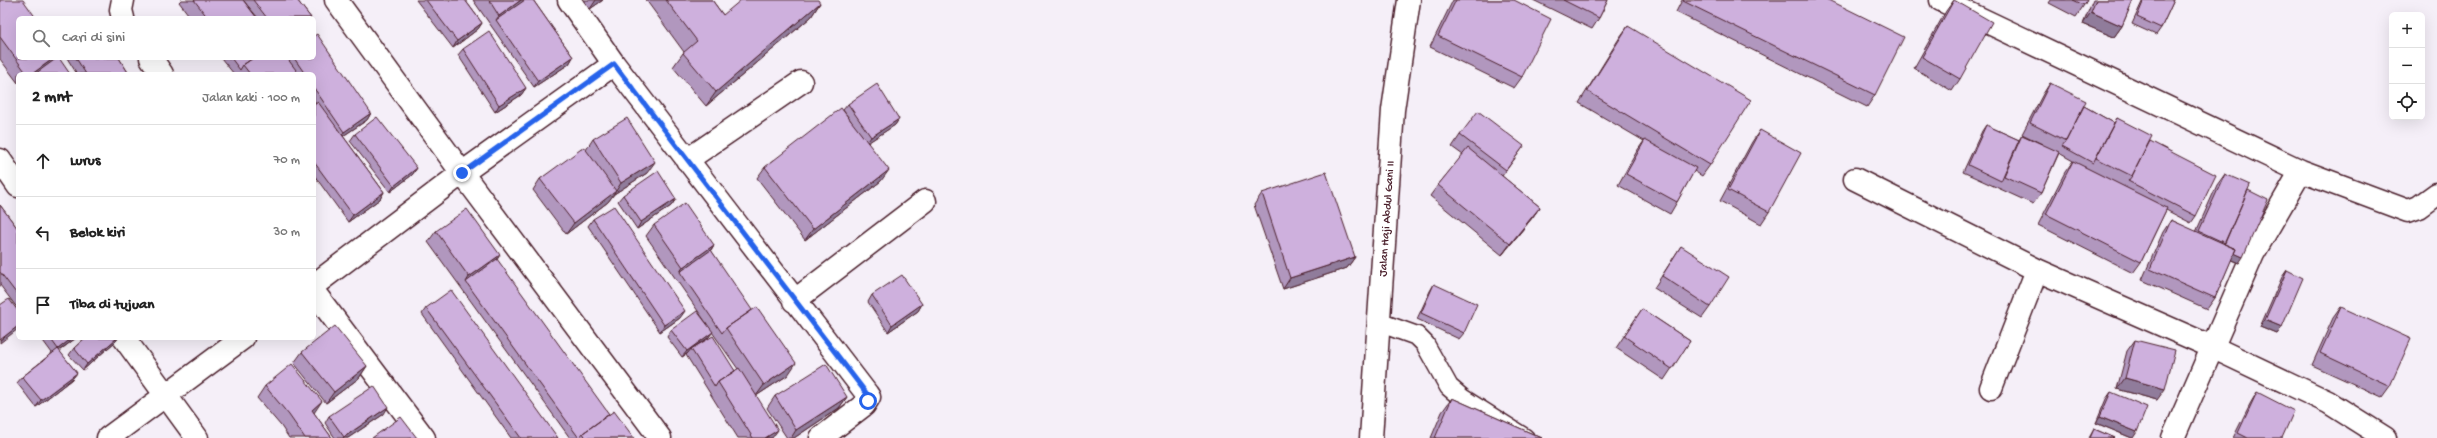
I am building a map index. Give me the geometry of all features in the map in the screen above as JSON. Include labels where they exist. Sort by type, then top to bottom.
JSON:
[{"type":"street","points":[[122,16],[121,10],[123,0]]},
{"type":"street","points":[[336,0],[462,173],[660,438]]},
{"type":"street","points":[[569,0],[614,64],[869,397],[864,405],[821,438]]},
{"type":"street","name":"Jalan Haji Abdul Gani II","points":[[1371,438],[1393,110],[1409,0]]},
{"type":"street","points":[[1940,0],[2301,171],[2408,211],[2419,207],[2437,194]]},
{"type":"street","points":[[152,60],[161,72]]},
{"type":"street","points":[[316,282],[462,173],[614,64]]},
{"type":"street","points":[[688,160],[801,82]]},
{"type":"street","points":[[0,160],[16,183]]},
{"type":"street","points":[[2173,438],[2253,254],[2301,171]]},
{"type":"street","points":[[1855,179],[2037,270],[2212,347],[2328,402],[2384,438]]},
{"type":"street","points":[[794,300],[925,201]]},
{"type":"street","points":[[1991,388],[2037,270]]},
{"type":"street","points":[[316,295],[424,438]]},
{"type":"street","points":[[125,340],[196,438]]},
{"type":"street","points":[[108,438],[239,340]]},
{"type":"lane","points":[[1378,322],[1417,336],[1426,344],[1450,387],[1462,398],[1525,438]]},
{"type":"building","points":[[0,0],[23,0],[35,16],[16,16],[16,59],[0,37]]},
{"type":"building","points":[[194,0],[243,0],[255,16],[206,16]]},
{"type":"building","points":[[253,0],[297,0],[309,16],[265,16]]},
{"type":"building","points":[[426,0],[465,0],[482,23],[457,41]]},
{"type":"building","points":[[489,0],[521,0],[499,16]]},
{"type":"building","points":[[525,0],[533,0],[573,57],[538,81],[496,20]]},
{"type":"building","points":[[666,0],[712,0],[723,15],[741,0],[818,0],[820,3],[716,92],[683,53],[697,41]]},
{"type":"building","points":[[1456,0],[1514,0],[1551,19],[1522,77],[1438,36]]},
{"type":"building","points":[[1563,0],[1608,0],[1599,18]]},
{"type":"building","points":[[1829,0],[1904,37],[1875,95],[1683,1]]},
{"type":"building","points":[[1954,0],[1992,22],[1960,79],[1922,57]]},
{"type":"building","points":[[2073,0],[2087,0],[2084,5]]},
{"type":"building","points":[[2096,0],[2133,0],[2122,26],[2091,12]]},
{"type":"building","points":[[2144,0],[2174,0],[2161,28],[2137,17]]},
{"type":"building","points":[[1628,26],[1751,100],[1710,165],[1587,91]]},
{"type":"building","points":[[489,31],[526,88],[499,105],[463,49]]},
{"type":"building","points":[[317,34],[371,113],[344,132],[316,91],[316,72],[304,72],[295,60],[316,60]]},
{"type":"building","points":[[17,60],[51,60],[35,72],[26,72]]},
{"type":"building","points":[[54,60],[60,60],[69,72],[38,72]]},
{"type":"building","points":[[77,60],[120,60],[128,72],[85,72]]},
{"type":"building","points":[[232,60],[250,60],[243,65],[240,70]]},
{"type":"building","points":[[250,60],[288,60],[298,72],[248,72],[243,65]]},
{"type":"building","points":[[2050,83],[2086,101],[2066,141],[2030,123]]},
{"type":"building","points":[[877,84],[899,119],[871,137],[848,104]]},
{"type":"building","points":[[318,102],[384,192],[353,215],[316,165],[316,104]]},
{"type":"building","points":[[2084,106],[2114,123],[2093,163],[2062,146]]},
{"type":"building","points":[[841,108],[889,170],[813,229],[765,167]]},
{"type":"building","points":[[1478,111],[1524,146],[1506,170],[1460,135]]},
{"type":"building","points":[[377,117],[417,168],[394,186],[355,134]]},
{"type":"building","points":[[627,118],[655,162],[621,183],[593,139]]},
{"type":"building","points":[[2117,118],[2152,136],[2132,176],[2096,158]]},
{"type":"building","points":[[1986,125],[2019,140],[2001,181],[1968,165]]},
{"type":"building","points":[[1760,130],[1801,153],[1769,212],[1728,190]]},
{"type":"building","points":[[2022,135],[2059,152],[2041,193],[2004,176]]},
{"type":"building","points":[[1645,140],[1696,168],[1677,202],[1626,174]]},
{"type":"building","points":[[2150,141],[2216,175],[2196,216],[2128,181]]},
{"type":"building","points":[[584,147],[616,191],[574,223],[540,179]]},
{"type":"building","points":[[1468,148],[1540,207],[1510,244],[1438,185]]},
{"type":"building","points":[[2073,161],[2167,208],[2141,262],[2046,214]]},
{"type":"building","points":[[658,171],[676,199],[641,222],[623,195]]},
{"type":"building","points":[[1326,172],[1355,257],[1290,278],[1262,193]]},
{"type":"building","points":[[2225,174],[2250,185],[2225,243],[2199,231]]},
{"type":"building","points":[[2248,190],[2268,200],[2243,257],[2234,253],[2236,249],[2224,244]]},
{"type":"building","points":[[685,203],[714,245],[683,267],[654,225]]},
{"type":"building","points":[[0,205],[16,226],[16,293],[0,272]]},
{"type":"building","points":[[614,206],[685,311],[664,325],[593,219]]},
{"type":"building","points":[[467,209],[500,255],[469,277],[436,231]]},
{"type":"building","points":[[2171,220],[2236,249],[2215,298],[2150,269]]},
{"type":"building","points":[[1681,246],[1729,277],[1710,307],[1662,276]]},
{"type":"building","points":[[711,250],[752,310],[726,328],[722,333],[680,272]]},
{"type":"building","points":[[497,259],[609,414],[583,433],[579,438],[466,282]]},
{"type":"building","points":[[2287,270],[2303,278],[2282,327],[2265,320]]},
{"type":"building","points":[[902,275],[922,304],[892,325],[872,295]]},
{"type":"building","points":[[1434,284],[1477,304],[1464,333],[1421,313]]},
{"type":"building","points":[[451,290],[558,438],[521,438],[426,308]]},
{"type":"building","points":[[9,299],[16,308],[16,328],[0,340],[0,305]]},
{"type":"building","points":[[757,307],[796,363],[764,385],[726,328]]},
{"type":"building","points":[[2341,307],[2411,339],[2390,386],[2320,353]]},
{"type":"building","points":[[1642,309],[1690,341],[1672,369],[1624,336]]},
{"type":"building","points":[[697,311],[713,332],[687,351],[671,330]]},
{"type":"building","points":[[335,326],[367,366],[334,392],[302,352]]},
{"type":"building","points":[[713,336],[735,371],[718,382],[715,387],[691,349]]},
{"type":"building","points":[[51,340],[69,340],[58,349]]},
{"type":"building","points":[[83,340],[115,340],[87,364],[74,348]]},
{"type":"building","points":[[2135,340],[2175,350],[2165,389],[2125,378]]},
{"type":"building","points":[[58,349],[77,373],[41,400],[22,377]]},
{"type":"building","points":[[292,364],[322,401],[312,410],[332,438],[305,438],[289,415],[265,386]]},
{"type":"building","points":[[826,364],[847,397],[796,430],[775,396]]},
{"type":"building","points":[[739,368],[778,430],[765,438],[753,438],[718,382]]},
{"type":"building","points":[[374,386],[388,407],[344,437],[329,416]]},
{"type":"building","points":[[2111,392],[2147,407],[2137,432],[2100,417]]},
{"type":"building","points":[[2257,392],[2294,411],[2282,438],[2248,438],[2238,433]]},
{"type":"building","points":[[1452,398],[1542,438],[1435,438]]},
{"type":"building","points":[[614,411],[634,438],[586,438],[583,433]]},
{"type":"building","points":[[401,417],[417,438],[372,438]]},
{"type":"building","points":[[2094,429],[2115,438],[2090,438]]},
{"type":"route","points":[[462,173],[614,64],[867,394],[869,397],[868,401]]}]
